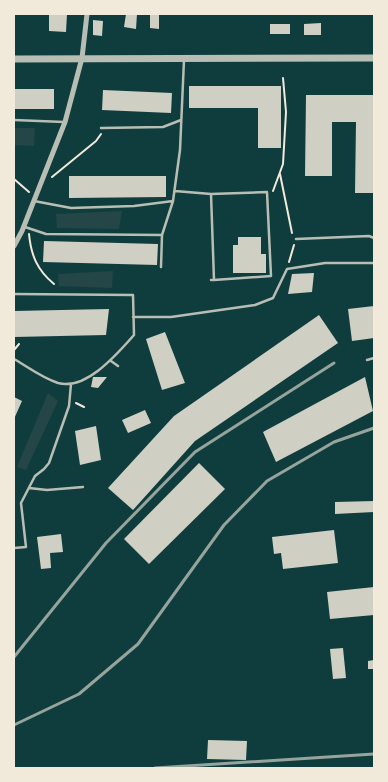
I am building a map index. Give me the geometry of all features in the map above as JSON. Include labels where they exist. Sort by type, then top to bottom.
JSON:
[{"type":"street","points":[[14,246],[26,228],[34,201],[65,122],[82,58],[88,14]]},
{"type":"street","points":[[14,59],[374,58]]},
{"type":"lane","points":[[161,267],[162,235],[173,201],[181,125],[184,59]]},
{"type":"lane","points":[[14,120],[65,122]]},
{"type":"lane","points":[[101,128],[163,127],[181,120]]},
{"type":"lane","points":[[174,191],[211,194],[267,192],[271,276],[213,280],[211,194]]},
{"type":"lane","points":[[34,201],[72,208],[134,206],[173,201]]},
{"type":"lane","points":[[26,228],[46,234],[162,235]]},
{"type":"lane","points":[[296,239],[369,236],[374,238]]},
{"type":"lane","points":[[133,317],[171,316],[255,305],[273,298],[287,269],[325,263],[374,263]]},
{"type":"lane","points":[[14,294],[133,295],[134,335],[111,361],[81,381],[71,384],[60,384],[14,359]]},
{"type":"lane","points":[[367,360],[374,358]]},
{"type":"lane","points":[[111,361],[118,366]]},
{"type":"lane","points":[[14,548],[26,547],[21,503],[35,476],[49,463],[55,448],[59,429],[69,406],[71,384]]},
{"type":"lane","points":[[29,488],[47,490],[83,487]]},
{"type":"path","points":[[272,196],[283,164],[286,112],[283,78]]},
{"type":"path","points":[[50,179],[96,141],[105,128]]},
{"type":"path","points":[[279,172],[292,231],[296,239],[287,269]]},
{"type":"path","points":[[14,178],[26,188],[34,201]]},
{"type":"path","points":[[26,228],[36,264],[54,284]]},
{"type":"path","points":[[14,350],[19,344]]},
{"type":"shaded area","points":[[14,128],[35,128],[34,146],[14,145]]},
{"type":"shaded area","points":[[122,211],[119,229],[57,228],[56,214]]},
{"type":"shaded area","points":[[113,271],[112,288],[59,286],[58,274]]},
{"type":"shaded area","points":[[48,393],[58,401],[26,470],[17,467]]},
{"type":"building","points":[[49,14],[67,14],[66,32],[49,31]]},
{"type":"building","points":[[126,14],[137,14],[136,29],[124,27]]},
{"type":"building","points":[[150,14],[159,14],[159,29],[150,28]]},
{"type":"building","points":[[93,20],[103,21],[102,36],[93,35]]},
{"type":"building","points":[[321,23],[321,35],[304,35],[304,24]]},
{"type":"building","points":[[270,24],[290,24],[290,34],[270,34]]},
{"type":"building","points":[[189,86],[281,86],[281,148],[258,148],[258,108],[189,108]]},
{"type":"building","points":[[14,89],[54,89],[54,109],[14,109]]},
{"type":"building","points":[[103,90],[172,93],[171,113],[102,110]]},
{"type":"building","points":[[306,95],[374,95],[374,193],[355,193],[356,122],[332,122],[332,176],[305,176]]},
{"type":"building","points":[[69,176],[166,176],[166,197],[69,198]]},
{"type":"building","points":[[238,237],[261,237],[261,254],[266,254],[266,273],[233,273],[233,245],[238,245]]},
{"type":"building","points":[[44,241],[158,244],[157,265],[43,262]]},
{"type":"building","points":[[314,273],[312,292],[288,294],[292,274]]},
{"type":"building","points":[[374,306],[374,338],[352,341],[348,309]]},
{"type":"building","points":[[109,309],[106,335],[14,337],[14,311]]},
{"type":"building","points":[[319,315],[338,343],[195,441],[133,510],[108,488],[174,416]]},
{"type":"building","points":[[165,332],[185,383],[162,390],[146,339]]},
{"type":"building","points":[[93,377],[107,377],[98,388],[91,387]]},
{"type":"building","points":[[365,377],[373,411],[276,462],[263,432]]},
{"type":"building","points":[[14,397],[22,401],[14,419]]},
{"type":"building","points":[[145,410],[151,423],[128,433],[122,420]]},
{"type":"building","points":[[96,426],[101,460],[80,465],[75,431]]},
{"type":"building","points":[[199,463],[225,489],[149,564],[124,539]]},
{"type":"building","points":[[374,501],[374,512],[335,514],[335,502]]},
{"type":"building","points":[[334,530],[338,563],[283,569],[281,553],[274,554],[272,537]]},
{"type":"building","points":[[61,534],[63,552],[50,553],[51,568],[41,569],[37,537]]},
{"type":"building","points":[[374,587],[374,615],[330,619],[327,592]]},
{"type":"building","points":[[343,648],[346,678],[333,679],[330,649]]},
{"type":"building","points":[[374,660],[374,669],[368,669],[368,661]]},
{"type":"building","points":[[208,740],[247,741],[246,760],[207,759]]},
{"type":"railway","points":[[14,657],[106,543],[195,452],[334,363]]},
{"type":"railway","points":[[14,725],[79,694],[138,644],[224,525],[267,481],[334,442],[374,428]]},
{"type":"railway","points":[[155,768],[374,754]]}]
